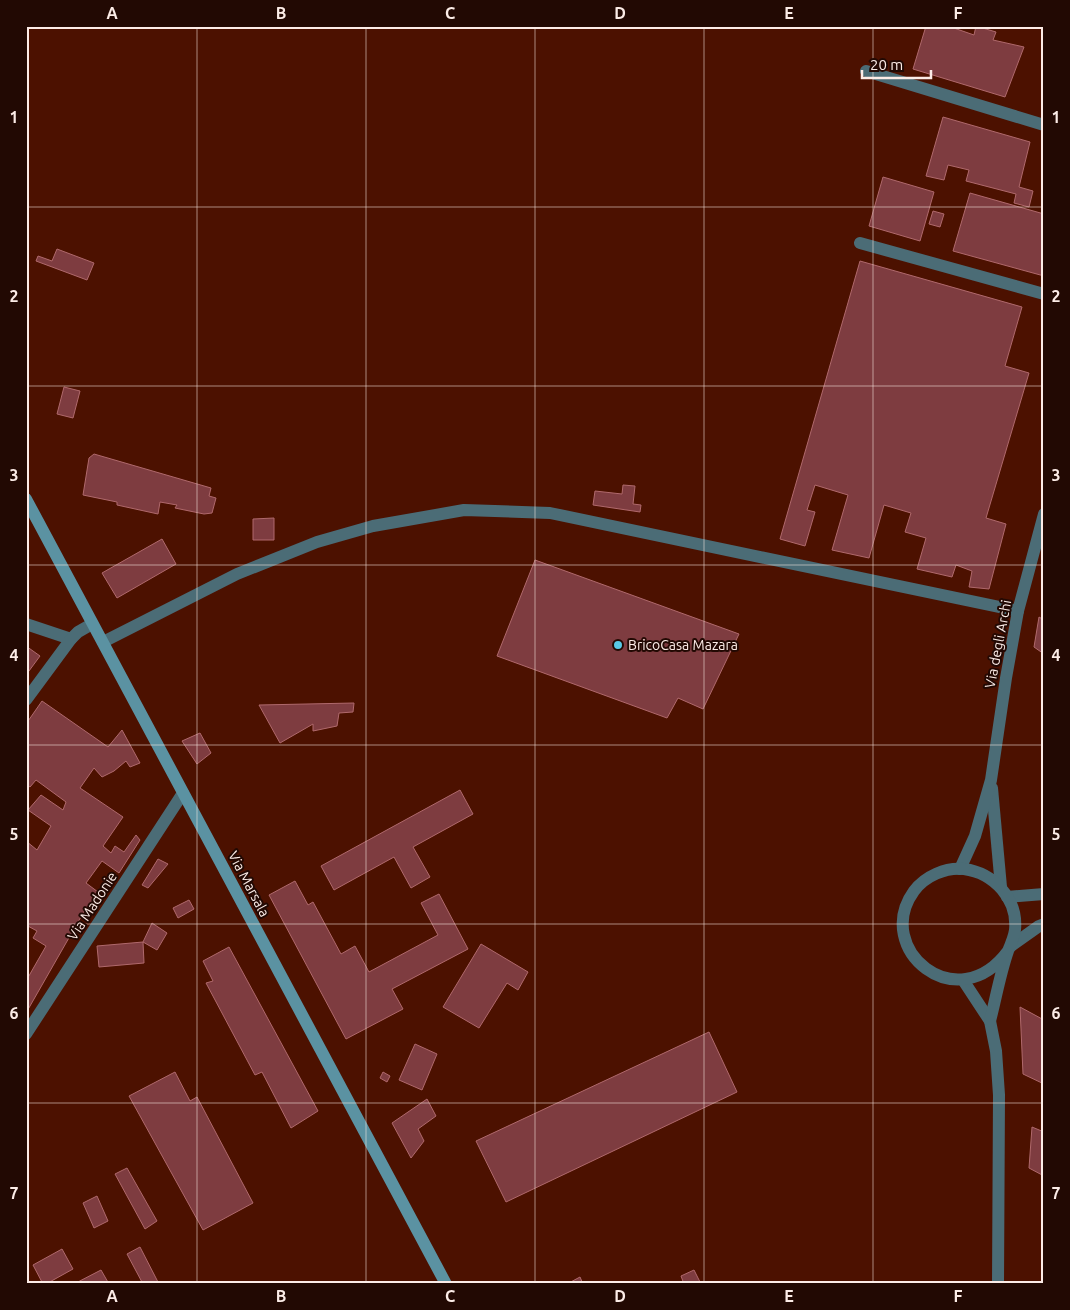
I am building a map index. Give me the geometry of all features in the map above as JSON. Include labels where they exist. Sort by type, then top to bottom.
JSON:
[{"type":"main road","name":"Via Marsala","points":[[26,499],[446,1284]]},
{"type":"street","points":[[866,71],[1044,125]]},
{"type":"street","points":[[860,243],[1044,294]]},
{"type":"street","points":[[103,642],[237,574],[317,542],[373,526],[464,510],[550,513],[1018,612]]},
{"type":"street","name":"Via degli Archi","points":[[960,868],[975,836],[991,780],[1018,612],[1044,514]]},
{"type":"street","points":[[26,624],[71,639]]},
{"type":"street","points":[[26,700],[71,639],[78,632],[92,624]]},
{"type":"street","name":"Via degli Archi","points":[[991,780],[1004,892]]},
{"type":"street","name":"Via Madonie","points":[[26,1034],[183,793]]},
{"type":"street","points":[[990,1021],[1009,948],[1015,930],[1014,918],[1004,892],[982,874],[960,868],[935,874],[924,881],[908,901],[904,913],[903,926],[910,950],[927,969],[950,979],[963,980],[977,977],[989,971],[1000,962],[1009,948],[1038,926],[1044,924]]},
{"type":"street","points":[[1004,892],[1044,894]]},
{"type":"street","points":[[963,980],[990,1021],[996,1051],[999,1095],[998,1284]]},
{"type":"building","points":[[926,26],[948,26],[974,35],[976,26],[996,32],[993,40],[1024,47],[1005,97],[913,69]]},
{"type":"building","points":[[943,117],[1030,142],[1019,187],[1033,191],[1029,207],[1014,203],[1016,194],[966,181],[969,170],[948,165],[944,180],[926,176]]},
{"type":"building","points":[[883,177],[934,192],[920,241],[869,226]]},
{"type":"building","points":[[970,193],[1044,214],[1044,276],[953,251]]},
{"type":"building","points":[[933,211],[944,214],[940,227],[929,224]]},
{"type":"building","points":[[57,249],[94,263],[87,280],[36,261],[38,256],[52,261]]},
{"type":"building","points":[[860,261],[1022,307],[1005,366],[1029,373],[986,518],[1006,524],[989,589],[969,587],[972,571],[956,565],[952,577],[917,569],[926,538],[905,532],[911,513],[884,505],[869,558],[832,550],[848,495],[815,485],[807,510],[815,512],[805,546],[780,539]]},
{"type":"building","points":[[64,387],[80,391],[73,418],[57,414]]},
{"type":"building","points":[[94,454],[211,488],[209,496],[216,498],[212,513],[204,514],[175,508],[177,505],[160,502],[158,514],[117,505],[117,502],[83,495],[89,458]]},
{"type":"building","points":[[623,485],[635,486],[633,504],[641,505],[640,512],[593,505],[595,491],[622,494]]},
{"type":"building","points":[[274,518],[274,540],[253,540],[253,519]]},
{"type":"building","points":[[162,539],[176,564],[117,598],[102,573]]},
{"type":"building","name":"BricoCasa Mazara","points":[[535,560],[739,634],[703,709],[678,698],[667,718],[497,656]]},
{"type":"building","points":[[1039,617],[1044,620],[1044,654],[1034,647]]},
{"type":"building","points":[[26,646],[40,656],[26,675]]},
{"type":"building","points":[[42,701],[108,747],[122,730],[140,763],[130,767],[126,761],[114,771],[102,777],[94,768],[80,788],[123,817],[103,846],[111,853],[115,846],[124,852],[136,835],[140,840],[119,873],[102,861],[86,883],[102,895],[92,911],[86,908],[26,1013],[26,981],[46,946],[33,938],[37,931],[26,925],[26,841],[37,850],[51,826],[28,810],[41,795],[63,810],[66,802],[36,780],[30,787],[26,784],[26,724]]},
{"type":"building","points":[[354,703],[353,712],[339,713],[337,726],[313,731],[313,724],[280,743],[259,705]]},
{"type":"building","points":[[200,733],[211,753],[197,764],[182,741]]},
{"type":"building","points":[[460,790],[473,814],[413,847],[430,877],[411,888],[394,857],[334,890],[321,866]]},
{"type":"building","points":[[158,859],[168,864],[148,888],[142,885]]},
{"type":"building","points":[[295,881],[308,905],[313,902],[341,954],[355,946],[369,972],[438,935],[421,903],[439,894],[468,949],[392,989],[403,1009],[346,1039],[269,895]]},
{"type":"building","points":[[189,900],[194,909],[178,918],[173,908]]},
{"type":"building","points":[[152,923],[167,933],[157,950],[143,942]]},
{"type":"building","points":[[143,942],[144,963],[99,967],[97,946]]},
{"type":"building","points":[[481,944],[528,972],[518,990],[507,983],[479,1028],[443,1007]]},
{"type":"building","points":[[229,947],[318,1111],[291,1128],[262,1072],[255,1075],[206,983],[213,981],[203,961]]},
{"type":"building","points":[[1020,1007],[1044,1020],[1044,1084],[1023,1074]]},
{"type":"building","points":[[709,1032],[737,1092],[506,1202],[476,1141]]},
{"type":"building","points":[[415,1044],[437,1054],[422,1090],[399,1080]]},
{"type":"building","points":[[175,1072],[190,1101],[197,1097],[253,1203],[203,1230],[129,1096]]},
{"type":"building","points":[[383,1072],[390,1076],[387,1082],[380,1078]]},
{"type":"building","points":[[427,1099],[436,1116],[418,1129],[424,1141],[411,1158],[392,1123]]},
{"type":"building","points":[[1032,1127],[1044,1132],[1044,1176],[1029,1168]]},
{"type":"building","points":[[127,1168],[157,1221],[145,1229],[115,1174]]},
{"type":"building","points":[[97,1196],[108,1221],[94,1228],[83,1203]]},
{"type":"building","points":[[140,1247],[159,1284],[143,1284],[127,1254]]},
{"type":"building","points":[[62,1249],[73,1269],[43,1284],[33,1265]]},
{"type":"building","points":[[101,1270],[109,1284],[74,1284]]},
{"type":"building","points":[[694,1270],[701,1284],[684,1284],[681,1276]]},
{"type":"building","points":[[580,1277],[583,1284],[567,1284]]},
{"type":"place","name":"BricoCasa Mazara","points":[[618,645]]}]
